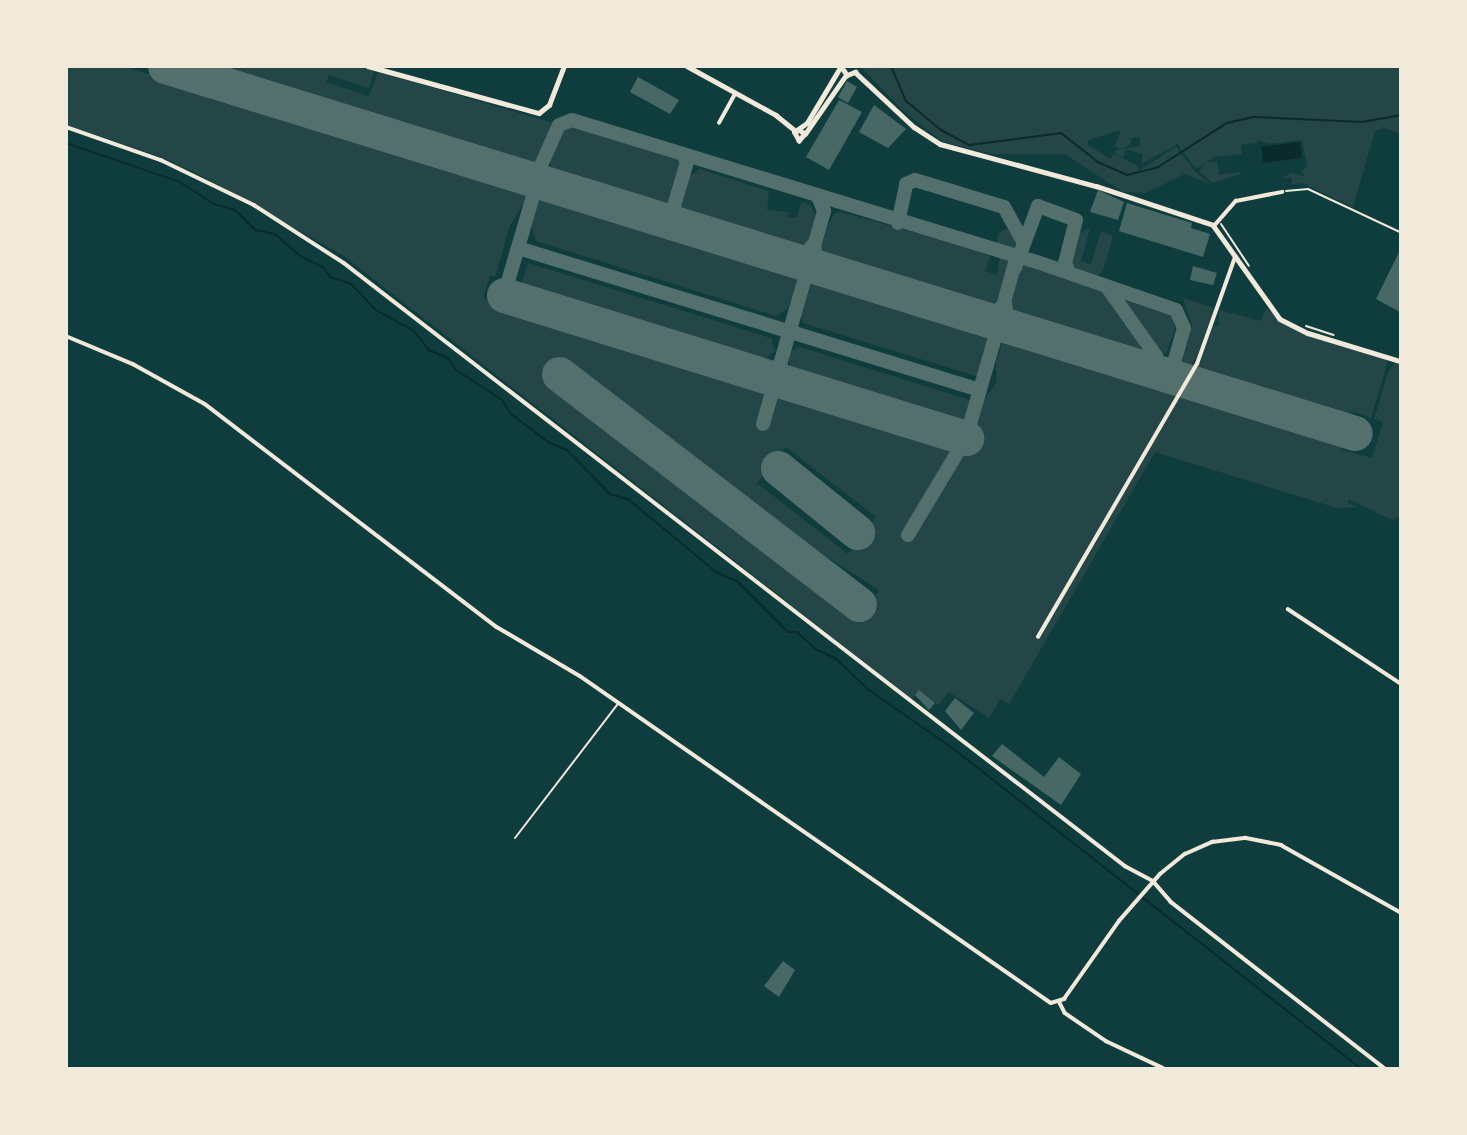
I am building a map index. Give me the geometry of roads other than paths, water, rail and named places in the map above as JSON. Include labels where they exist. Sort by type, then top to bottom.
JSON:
[{"type":"street","points":[[368,66],[534,113],[549,105],[564,66]]},
{"type":"street","points":[[687,66],[805,134]]},
{"type":"street","points":[[847,75],[841,66],[798,130],[797,141],[805,134],[847,75],[856,69],[915,127],[944,145],[1096,186],[1216,223],[1280,319],[1308,333],[1401,361]]},
{"type":"street","points":[[719,123],[736,94]]},
{"type":"street","points":[[66,127],[161,160],[229,193],[344,263],[1125,866],[1153,881],[1171,902],[1384,1069]]},
{"type":"street","points":[[1216,223],[1236,201],[1282,192]]},
{"type":"street","points":[[1038,638],[1197,364],[1236,255]]},
{"type":"street","points":[[1222,267],[1231,268]]},
{"type":"street","points":[[66,336],[141,368],[205,404],[497,627],[580,676],[1057,1003],[1065,1013],[1106,1041],[1163,1069]]},
{"type":"street","points":[[1289,608],[1401,683]]},
{"type":"street","points":[[1057,1003],[1153,881],[1178,858],[1205,844],[1257,839],[1294,850],[1401,912]]},
{"type":"lane","points":[[516,838],[618,704]]},
{"type":"waterway","points":[[891,66],[906,101],[941,130],[969,145],[1061,133],[1098,162],[1127,175],[1158,167],[1227,123],[1254,117],[1362,122],[1400,115]]},
{"type":"waterway","points":[[66,143],[180,182],[214,204],[235,210],[255,230],[275,234],[300,256],[323,267],[330,277],[351,284],[376,310],[414,331],[429,350],[448,358],[456,370],[502,400],[511,414],[548,442],[567,450],[610,494],[628,499],[716,572],[738,582],[788,632],[797,632],[815,649],[835,658],[869,690],[955,750],[1360,1068]]}]
